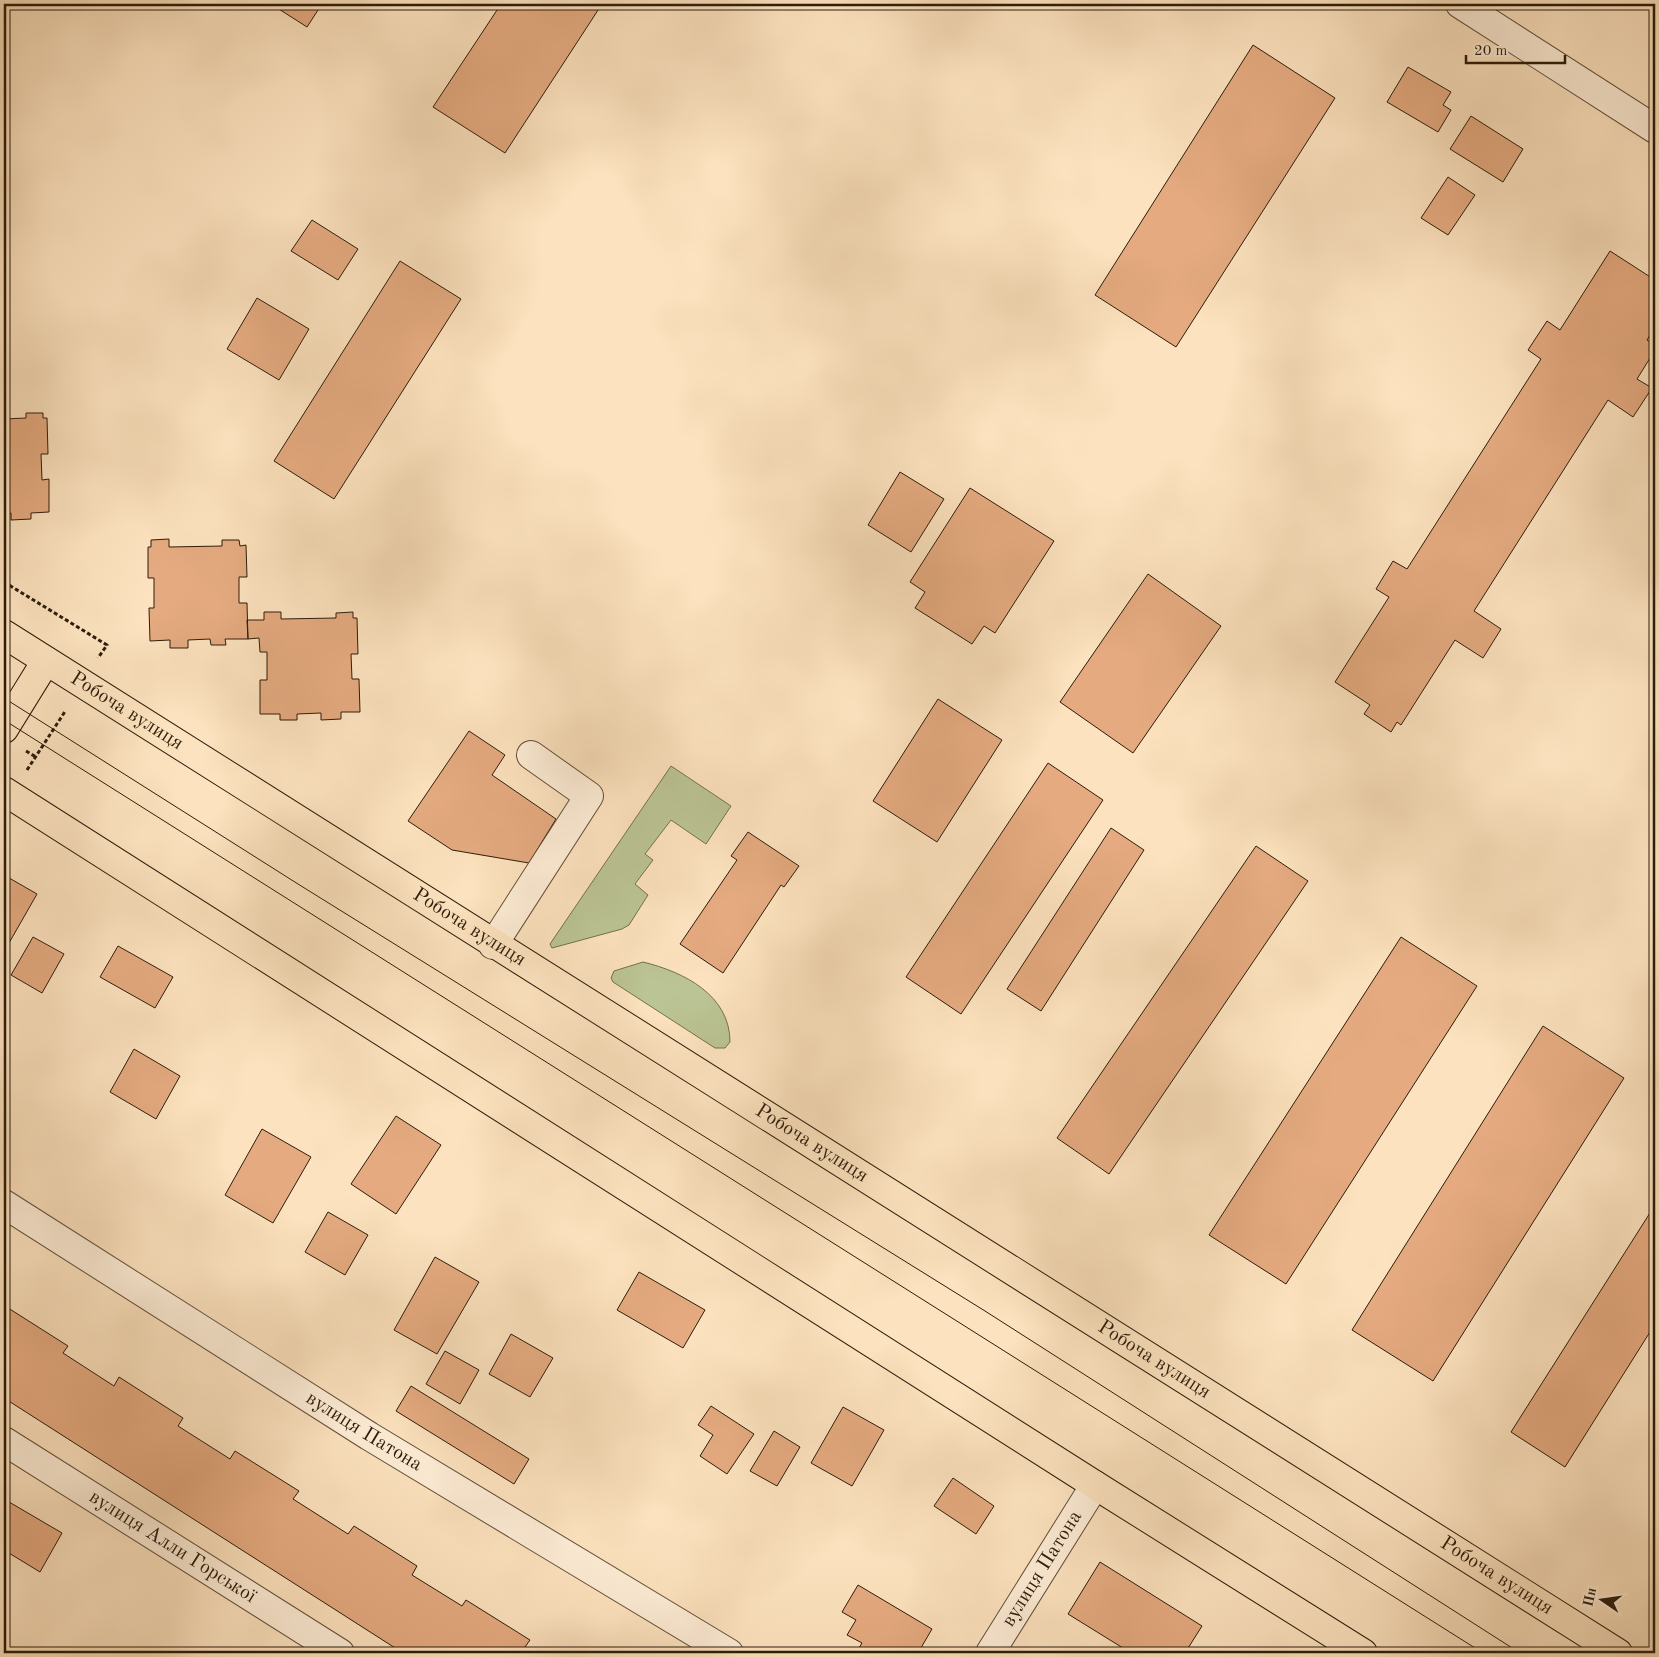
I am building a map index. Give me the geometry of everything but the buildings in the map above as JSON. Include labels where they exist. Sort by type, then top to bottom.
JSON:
[{"type":"main road","name":"Робоча вулиця","points":[[4,634],[493,945],[1618,1653]]},
{"type":"main road","points":[[4,729],[46,661]]},
{"type":"main road","points":[[7,794],[1094,1485],[1363,1653]]},
{"type":"street","points":[[1460,4],[1655,129]]},
{"type":"street","points":[[493,945],[590,796],[531,755]]},
{"type":"street","name":"вулиця Патона","points":[[4,1204],[369,1436],[729,1653]]},
{"type":"street","name":"вулиця Алли Горської","points":[[4,1441],[340,1653]]},
{"type":"street","name":"вулиця Патона","points":[[990,1653],[1094,1485]]},
{"type":"path","points":[[4,582],[107,645],[7,794]]},
{"type":"green space","points":[[671,766],[731,806],[706,844],[671,820],[645,854],[653,860],[635,884],[648,895],[629,925],[622,929],[552,948],[550,944]]},
{"type":"green space","points":[[643,962],[659,966],[689,979],[713,999],[722,1011],[728,1025],[730,1042],[725,1048],[715,1048],[613,982],[611,978],[614,971]]},
{"type":"tram line","points":[[4,698],[298,884],[985,1311],[1520,1653]]},
{"type":"tram line","points":[[4,720],[1483,1653]]}]
